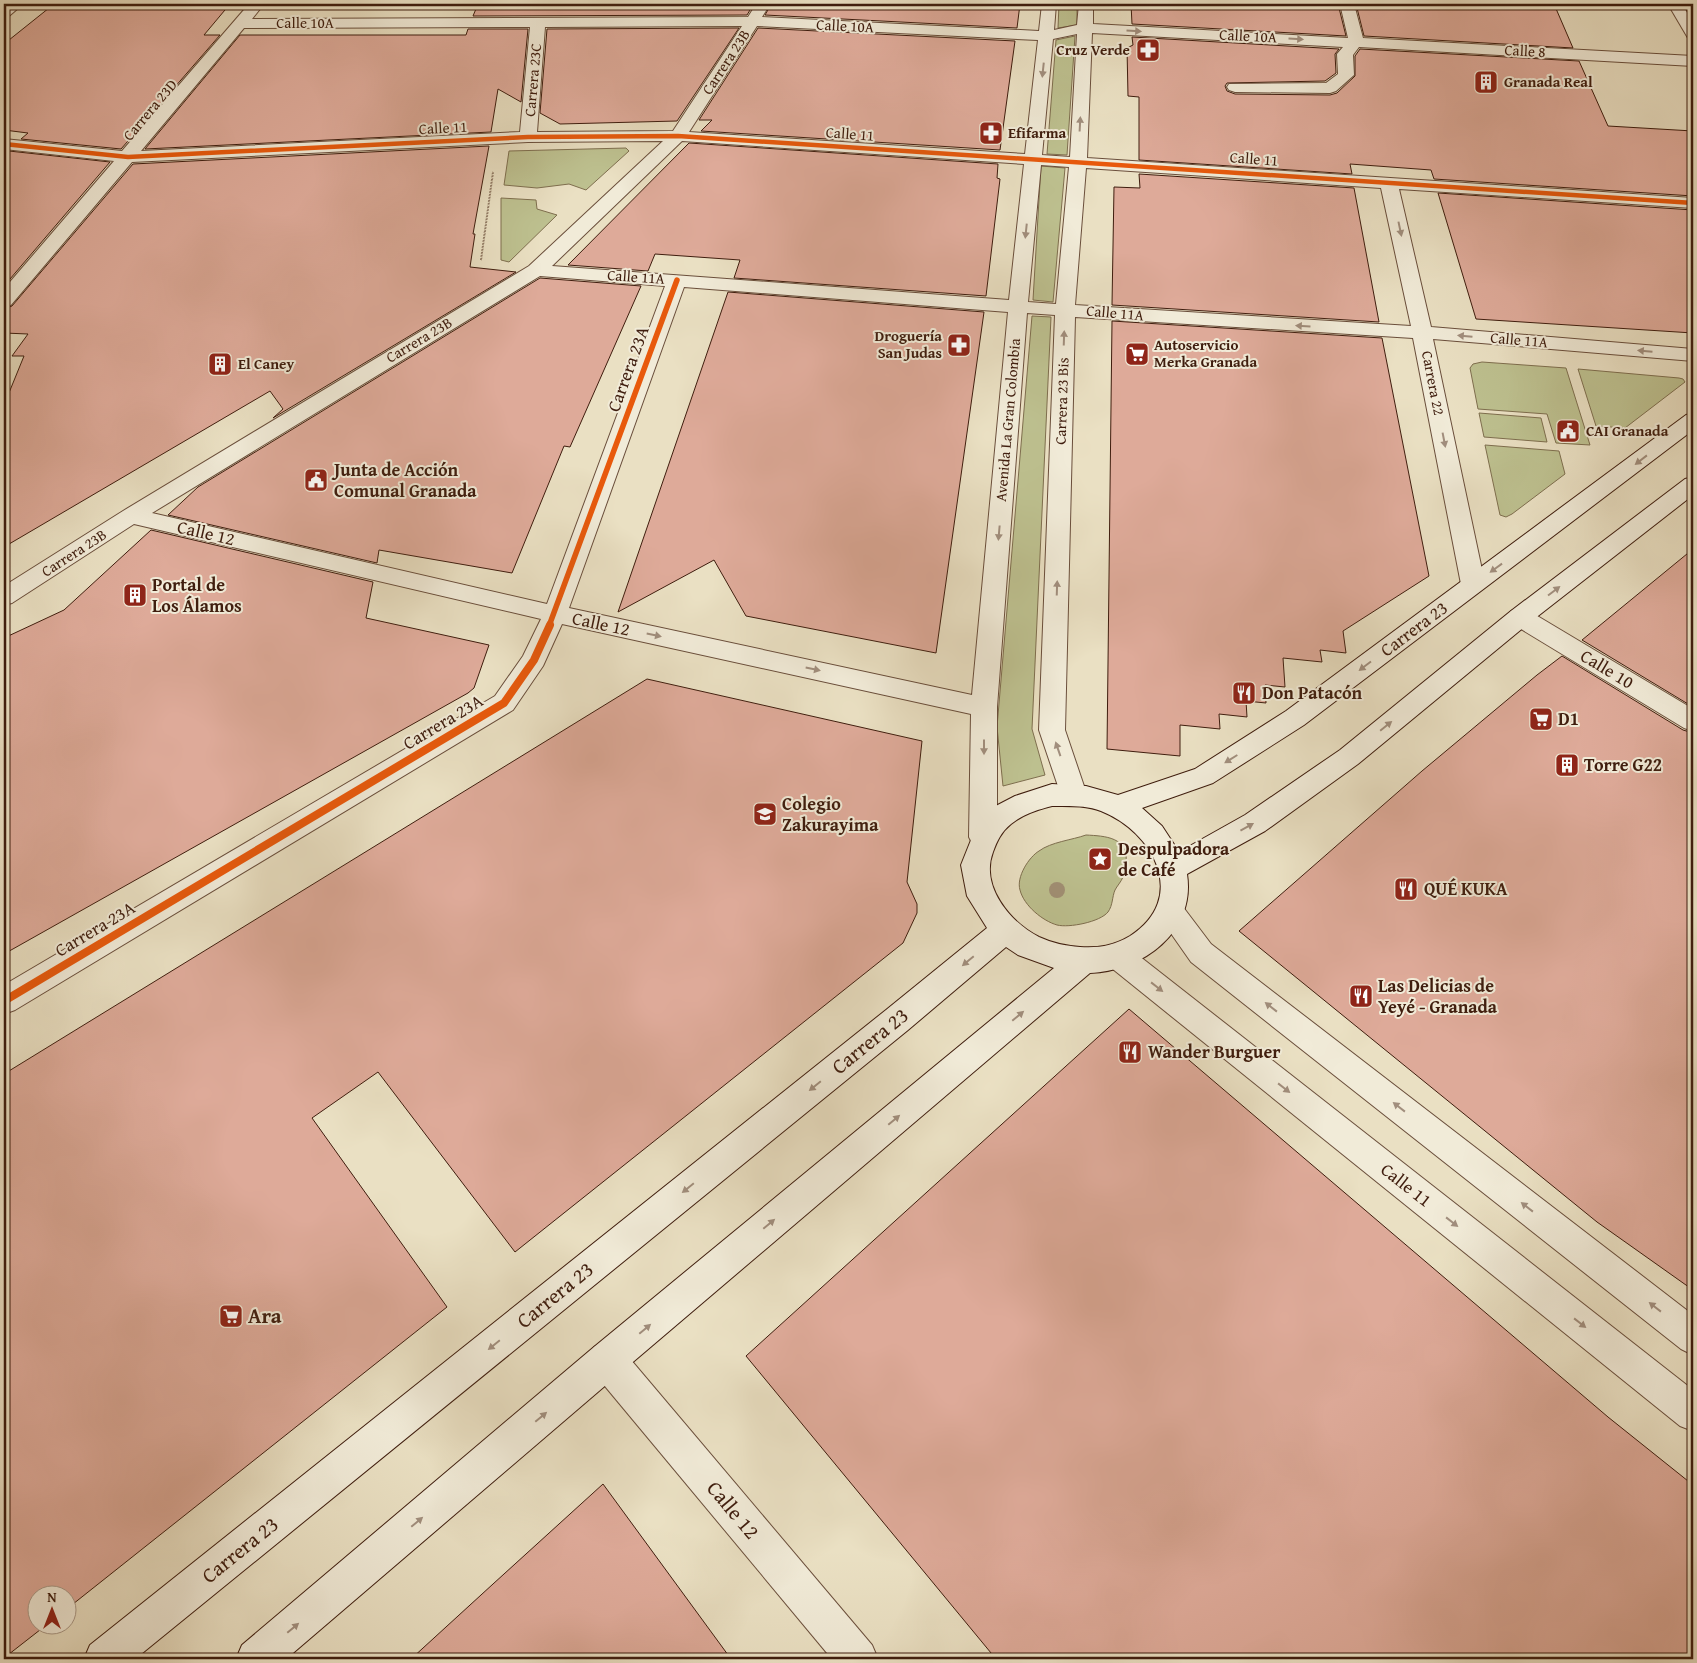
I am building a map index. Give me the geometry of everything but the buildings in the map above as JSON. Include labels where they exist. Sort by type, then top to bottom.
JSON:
[{"type":"street","points":[[4,13],[16,4]]},
{"type":"street","name":"Carrera 23D","points":[[4,301],[242,24],[257,4]]},
{"type":"street","name":"Carrera 23B","points":[[4,598],[131,516],[536,270],[678,136],[763,4]]},
{"type":"street","name":"Avenida La Gran Colombia","points":[[983,837],[984,706],[1018,307],[1048,4]]},
{"type":"street","name":"Carrera 23 Bis","points":[[1074,795],[1052,730],[1065,309],[1078,162],[1086,4]]},
{"type":"street","points":[[1235,87],[1330,88],[1346,75],[1345,54],[1356,41],[1347,4]]},
{"type":"street","points":[[1675,4],[1693,35]]},
{"type":"street","name":"Calle 10A","points":[[242,24],[752,21],[1046,36],[1085,28],[1356,41]]},
{"type":"street","name":"Carrera 23C","points":[[528,137],[538,22]]},
{"type":"street","name":"Calle 8","points":[[1356,41],[1693,61]]},
{"type":"street","name":"Calle 11","points":[[4,144],[128,157],[528,137],[678,136],[1693,203]]},
{"type":"street","name":"Carrera 22","points":[[1389,182],[1422,332],[1473,584]]},
{"type":"street","name":"Calle 11A","points":[[536,270],[1018,307],[1368,331],[1422,332],[1693,355]]},
{"type":"street","name":"Carrera 23A","points":[[4,1001],[504,703],[534,660],[555,614],[677,280]]},
{"type":"street","name":"Carrera 23","points":[[1117,806],[1204,776],[1296,718],[1693,420]]},
{"type":"street","points":[[1174,868],[1255,823],[1349,757],[1520,617],[1693,484]]},
{"type":"street","name":"Calle 12","points":[[131,516],[555,614],[984,706]]},
{"type":"street","name":"Calle 10","points":[[1520,617],[1693,721]]},
{"type":"street","points":[[1052,795],[1074,795],[1117,806],[1141,821],[1160,840],[1174,868],[1176,887],[1170,912],[1154,935],[1118,957],[1084,960],[1055,956],[1027,945],[1005,930],[981,898],[975,862],[983,837],[999,817],[1024,803],[1052,795]]},
{"type":"street","points":[[1170,912],[1201,953],[1693,1337]]},
{"type":"street","name":"Carrera 23","points":[[104,1659],[1005,930]]},
{"type":"street","name":"Calle 11","points":[[1118,957],[1693,1413]]},
{"type":"street","points":[[256,1659],[607,1360],[1084,960]]},
{"type":"street","name":"Calle 12","points":[[607,1360],[858,1659]]},
{"type":"path","points":[[474,306],[491,189],[495,139]]},
{"type":"green space","points":[[1059,4],[1077,4],[1077,25],[1058,28]]},
{"type":"green space","points":[[1075,36],[1067,155],[1047,154],[1056,40]]},
{"type":"green space","points":[[626,148],[629,151],[586,190],[569,184],[537,188],[504,185],[509,151]]},
{"type":"green space","points":[[1041,166],[1065,168],[1053,302],[1033,300]]},
{"type":"green space","points":[[501,198],[536,200],[537,209],[557,215],[509,262],[501,260]]},
{"type":"green space","points":[[1032,316],[1051,317],[1032,729],[1045,775],[1003,786],[997,727]]},
{"type":"green space","points":[[1482,362],[1566,368],[1590,445],[1556,443],[1547,414],[1478,409],[1470,368],[1473,364]]},
{"type":"green space","points":[[1578,369],[1679,378],[1685,382],[1625,428],[1596,426]]},
{"type":"green space","points":[[1479,413],[1541,418],[1547,442],[1484,437]]},
{"type":"green space","points":[[1485,445],[1559,451],[1565,474],[1512,514],[1506,517],[1500,515]]},
{"type":"green space","points":[[1086,835],[1108,837],[1120,843],[1126,854],[1125,874],[1115,890],[1110,909],[1104,916],[1069,926],[1057,925],[1040,916],[1030,907],[1022,896],[1019,885],[1020,879],[1024,868],[1031,858],[1044,848],[1055,843]]},
{"type":"cycle path","points":[[4,144],[128,157],[528,137],[678,136],[1693,203]]},
{"type":"cycle path","points":[[4,1001],[504,703],[534,660],[555,614],[677,280]]},
{"type":"place","name":"Cruz Verde","points":[[1148,50]]},
{"type":"place","name":"Granada Real","points":[[1486,82]]},
{"type":"place","name":"Efifarma","points":[[991,133]]},
{"type":"place","name":"Droguería San Judas","points":[[959,345]]},
{"type":"place","name":"Autoservicio Merka Granada","points":[[1137,354]]},
{"type":"place","name":"El Caney","points":[[220,364]]},
{"type":"place","name":"CAI Granada","points":[[1568,431]]},
{"type":"place","name":"Junta de Acción Comunal Granada","points":[[316,480]]},
{"type":"place","name":"Portal de Los Álamos","points":[[135,595]]},
{"type":"place","name":"Don Patacón","points":[[1244,693]]},
{"type":"place","name":"D1","points":[[1541,719]]},
{"type":"place","name":"Torre G22","points":[[1567,765]]},
{"type":"place","name":"Colegio Zakurayima","points":[[765,814]]},
{"type":"place","name":"Despulpadora de Café","points":[[1100,859]]},
{"type":"place","name":"QUÉ KUKA","points":[[1406,889]]},
{"type":"place","name":"Las Delicias de Yeyé - Granada","points":[[1361,996]]},
{"type":"place","name":"Wander Burguer","points":[[1130,1052]]},
{"type":"place","name":"Ara","points":[[231,1316]]}]
